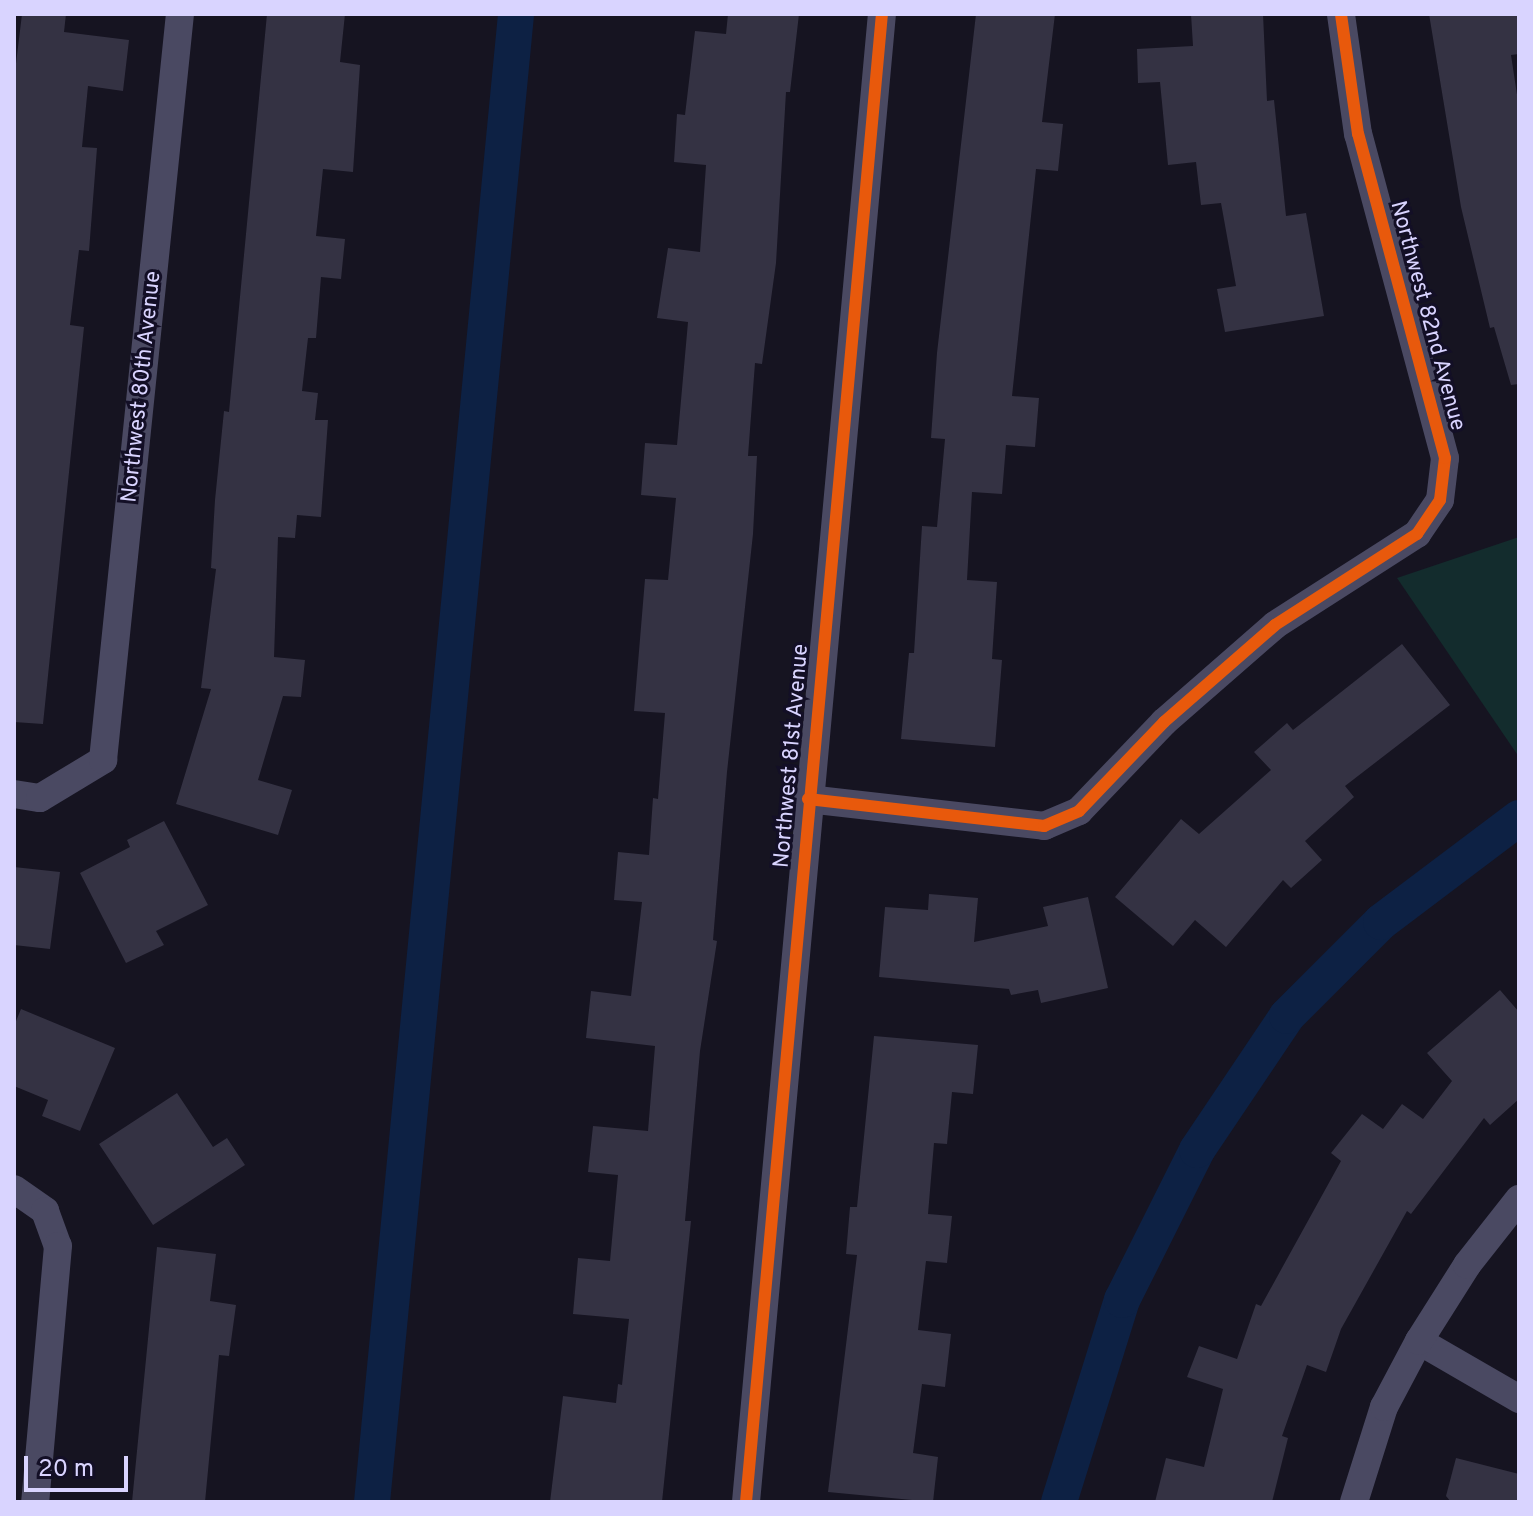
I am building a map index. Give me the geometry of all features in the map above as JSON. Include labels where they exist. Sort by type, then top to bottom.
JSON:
[{"type":"street","name":"Northwest 80th Avenue","points":[[14,794],[40,798],[103,760],[180,14]]},
{"type":"street","name":"Northwest 81st Avenue","points":[[746,1502],[882,14]]},
{"type":"street","name":"Northwest 82nd Avenue","points":[[808,799],[1044,826],[1079,811],[1164,722],[1275,625],[1417,534],[1440,500],[1445,458],[1358,134],[1341,14]]},
{"type":"street","points":[[14,1189],[45,1211],[58,1246],[35,1502]]},
{"type":"street","points":[[1354,1502],[1384,1407],[1419,1341],[1467,1265],[1519,1199]]},
{"type":"street","points":[[1419,1341],[1519,1399]]},
{"type":"green space","points":[[1519,537],[1519,757],[1397,578]]},
{"type":"building","points":[[22,14],[66,14],[64,32],[129,40],[123,91],[88,86],[82,147],[97,148],[89,251],[79,250],[70,325],[84,327],[43,724],[14,722],[14,80]]},
{"type":"building","points":[[267,14],[345,14],[340,62],[360,65],[353,172],[323,169],[316,236],[345,239],[341,279],[321,277],[316,338],[308,338],[302,391],[318,393],[315,420],[328,420],[321,517],[297,515],[295,538],[278,537],[274,657],[305,660],[301,697],[283,696],[258,780],[292,790],[278,835],[176,804],[211,689],[201,688],[216,569],[211,568],[215,500],[224,411],[229,412]]},
{"type":"building","points":[[728,14],[799,14],[790,92],[786,92],[776,263],[762,364],[755,363],[748,456],[757,456],[753,534],[727,772],[713,940],[717,941],[700,1051],[685,1221],[691,1221],[662,1502],[550,1502],[563,1396],[616,1403],[618,1384],[622,1385],[629,1319],[573,1314],[578,1258],[610,1261],[618,1175],[588,1172],[593,1126],[648,1131],[655,1046],[586,1038],[591,991],[631,996],[642,902],[614,900],[618,852],[649,855],[653,798],[658,799],[665,713],[634,711],[645,579],[668,580],[676,498],[641,495],[645,443],[677,445],[688,322],[657,318],[668,248],[700,252],[706,165],[674,162],[677,114],[685,115],[695,31],[726,34]]},
{"type":"building","points":[[976,14],[1055,14],[1042,122],[1063,124],[1058,171],[1036,169],[1012,396],[1039,398],[1035,447],[1006,445],[1002,494],[972,492],[967,580],[997,582],[992,659],[1002,660],[995,747],[901,739],[909,653],[914,653],[922,526],[937,527],[945,439],[931,438],[937,353]]},
{"type":"building","points":[[1191,14],[1263,14],[1267,101],[1274,100],[1286,216],[1306,213],[1324,316],[1225,332],[1217,289],[1236,286],[1221,203],[1201,205],[1196,162],[1168,165],[1160,82],[1138,83],[1137,49],[1193,46]]},
{"type":"building","points":[[1429,14],[1519,14],[1519,54],[1511,55],[1519,108],[1519,384],[1511,385],[1494,327],[1490,328],[1461,207]]},
{"type":"building","points":[[1402,644],[1450,705],[1345,786],[1354,797],[1305,841],[1322,860],[1291,888],[1283,880],[1226,947],[1195,920],[1173,946],[1115,897],[1181,819],[1199,834],[1271,770],[1254,752],[1287,723],[1293,730]]},
{"type":"building","points":[[164,821],[208,905],[156,931],[164,945],[126,963],[80,873],[130,847],[127,840]]},
{"type":"building","points":[[14,867],[60,872],[50,949],[14,945]]},
{"type":"building","points":[[929,894],[978,898],[974,942],[1048,926],[1043,907],[1088,897],[1108,988],[1041,1003],[1038,990],[1011,995],[1009,989],[879,977],[885,907],[928,910]]},
{"type":"building","points":[[1500,990],[1519,1012],[1519,1099],[1490,1125],[1484,1118],[1411,1214],[1407,1211],[1341,1329],[1326,1372],[1307,1365],[1282,1436],[1288,1438],[1272,1502],[1155,1502],[1166,1458],[1204,1467],[1223,1389],[1187,1377],[1199,1346],[1237,1359],[1256,1304],[1261,1306],[1341,1161],[1331,1153],[1362,1114],[1383,1129],[1402,1104],[1423,1119],[1452,1081],[1427,1053]]},
{"type":"building","points":[[21,1009],[115,1048],[80,1131],[42,1116],[48,1100],[14,1086],[14,1026]]},
{"type":"building","points":[[874,1036],[978,1045],[973,1094],[952,1092],[947,1144],[934,1143],[928,1214],[952,1216],[947,1263],[926,1261],[918,1330],[951,1334],[945,1387],[922,1384],[913,1453],[938,1457],[933,1502],[828,1492],[857,1255],[846,1254],[850,1207],[857,1207]]},
{"type":"building","points":[[177,1093],[213,1147],[227,1138],[245,1165],[153,1225],[99,1144]]},
{"type":"building","points":[[157,1247],[216,1254],[210,1301],[236,1305],[229,1356],[219,1355],[205,1502],[132,1502]]},
{"type":"building","points":[[1456,1458],[1519,1474],[1519,1502],[1451,1502],[1446,1496]]},
{"type":"waterway","points":[[372,1502],[516,14]]},
{"type":"waterway","points":[[1059,1502],[1122,1300],[1197,1150],[1287,1016],[1381,922],[1519,818]]},
{"type":"cycle path","points":[[746,1502],[882,14]]},
{"type":"cycle path","points":[[808,799],[1044,826],[1079,811],[1164,722],[1275,625],[1417,534],[1440,500],[1445,458],[1358,134],[1341,14]]}]
